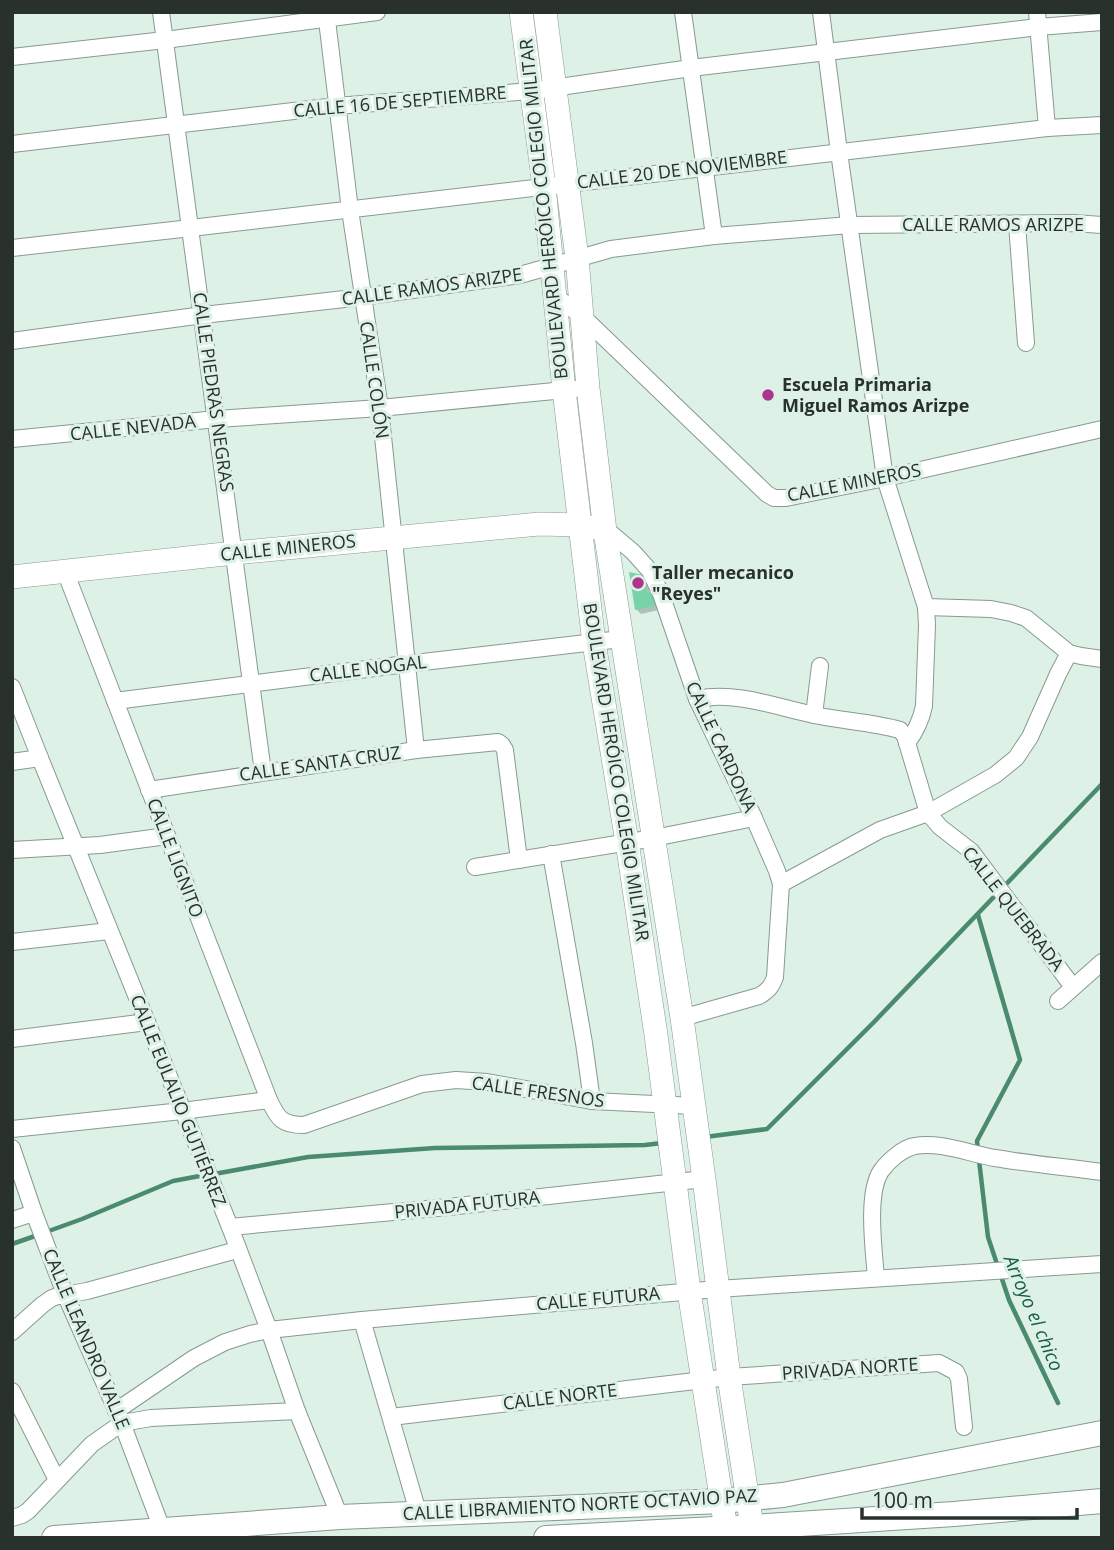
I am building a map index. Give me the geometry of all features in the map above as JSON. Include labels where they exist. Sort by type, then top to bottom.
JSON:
[{"type":"main road","name":"CALLE LIBRAMIENTO NORTE OCTAVIO PAZ","points":[[54,1538],[340,1517],[748,1499],[783,1495],[1102,1433]]},
{"type":"main road","name":"CALLE LIBRAMIENTO NORTE OCTAVIO PAZ","points":[[546,1538],[940,1515],[1102,1501]]},
{"type":"street","name":"CALLE PIEDRAS NEGRAS","points":[[161,12],[263,772]]},
{"type":"street","points":[[12,57],[165,40],[326,15],[377,12]]},
{"type":"street","name":"BOULEVARD HERÓICO COLEGIO MILITAR","points":[[521,12],[567,183],[605,531],[695,1106],[717,1289],[752,1527]]},
{"type":"street","name":"BOULEVARD HERÓICO COLEGIO MILITAR","points":[[545,12],[544,186],[564,390],[594,643],[627,842],[666,1105],[689,1291],[726,1529]]},
{"type":"street","points":[[683,12],[713,236]]},
{"type":"street","points":[[821,12],[885,478],[926,607],[928,625],[924,706],[922,719],[907,743]]},
{"type":"street","name":"CALLE COLÓN","points":[[326,15],[362,298],[380,408],[416,750]]},
{"type":"street","points":[[1037,20],[1047,128]]},
{"type":"street","name":"CALLE 16 DE SEPTIEMBRE","points":[[12,144],[336,106],[543,89],[827,52],[1037,20],[1102,22]]},
{"type":"street","name":"CALLE 20 DE NOVIEMBRE","points":[[12,248],[1047,128],[1102,125]]},
{"type":"street","points":[[1017,224],[1026,343]]},
{"type":"street","name":"CALLE RAMOS ARIZPE","points":[[12,341],[203,315],[362,298],[520,275],[611,249],[713,236],[850,225],[1102,225]]},
{"type":"street","name":"CALLE MINEROS","points":[[555,296],[582,316],[774,498],[786,498],[885,478],[1102,429]]},
{"type":"street","name":"CALLE NEVADA","points":[[12,439],[588,388]]},
{"type":"street","name":"CALLE MINEROS","points":[[12,577],[539,524],[580,525],[605,531]]},
{"type":"street","name":"CALLE CARDONA","points":[[605,531],[633,552],[650,571],[661,594],[697,699],[754,818],[781,884],[775,977],[772,985],[759,996],[682,1018]]},
{"type":"street","name":"CALLE LIGNITO","points":[[65,572],[269,1100],[276,1115],[284,1122],[304,1125]]},
{"type":"street","points":[[926,607],[991,609],[1011,613],[1026,618],[1069,653],[1102,659]]},
{"type":"street","name":"CALLE NOGAL","points":[[115,701],[621,639]]},
{"type":"street","points":[[781,884],[880,831],[928,813],[995,775],[1016,758],[1030,737],[1069,653]]},
{"type":"street","points":[[814,715],[820,666]]},
{"type":"street","name":"CALLE EULALIO GUTIÉRREZ","points":[[12,687],[230,1227],[340,1517]]},
{"type":"street","points":[[697,699],[725,696],[900,730],[907,743]]},
{"type":"street","name":"CALLE SANTA CRUZ","points":[[149,790],[492,741],[502,745],[505,750],[519,860]]},
{"type":"street","name":"CALLE QUEBRADA","points":[[907,743],[928,813],[940,827],[971,851],[1073,986]]},
{"type":"street","points":[[12,762],[40,758]]},
{"type":"street","points":[[475,867],[654,838],[754,818]]},
{"type":"street","points":[[12,850],[124,843],[167,836]]},
{"type":"street","points":[[551,854],[592,1101]]},
{"type":"street","points":[[12,942],[109,931]]},
{"type":"street","points":[[1058,1001],[1102,962]]},
{"type":"street","points":[[12,1039],[147,1022]]},
{"type":"street","name":"CALLE FRESNOS","points":[[304,1125],[422,1084],[456,1080],[487,1082],[592,1101],[695,1106]]},
{"type":"street","points":[[12,1129],[269,1100]]},
{"type":"street","points":[[876,1278],[872,1215],[875,1188],[880,1172],[896,1156],[912,1146],[927,1144],[999,1159],[1102,1172]]},
{"type":"street","name":"CALLE LEANDRO VALLE","points":[[12,1148],[65,1294],[119,1417],[162,1529]]},
{"type":"street","name":"PRIVADA FUTURA","points":[[230,1227],[704,1179]]},
{"type":"street","points":[[12,1220],[34,1213]]},
{"type":"street","points":[[12,1332],[52,1298],[237,1250]]},
{"type":"street","name":"CALLE FUTURA","points":[[12,1518],[28,1511],[119,1417],[194,1358],[225,1342],[250,1334],[362,1320],[689,1291],[1102,1264]]},
{"type":"street","points":[[362,1320],[418,1513]]},
{"type":"street","name":"PRIVADA NORTE","points":[[729,1377],[939,1363],[956,1371],[964,1427]]},
{"type":"street","name":"CALLE NORTE","points":[[391,1417],[729,1377]]},
{"type":"street","points":[[12,1391],[57,1480]]},
{"type":"street","points":[[119,1417],[134,1420],[298,1411]]},
{"type":"building","name":"Taller mecanico \"Reyes\"","points":[[629,572],[644,575],[647,592],[658,593],[659,605],[635,610]]},
{"type":"waterway","points":[[705,1137],[767,1129],[874,1022],[1102,784]]},
{"type":"waterway","name":"Arroyo el chico","points":[[978,915],[1020,1060],[977,1141],[978,1151]]},
{"type":"waterway","points":[[214,1174],[308,1157],[435,1148],[662,1143]]},
{"type":"waterway","name":"Arroyo el chico","points":[[979,1160],[988,1237],[1009,1300],[1058,1403]]},
{"type":"waterway","points":[[46,1232],[173,1181],[205,1175]]},
{"type":"waterway","points":[[12,1244],[38,1235]]},
{"type":"place","name":"Escuela Primaria Miguel Ramos Arizpe","points":[[768,395]]},
{"type":"place","name":"Taller mecanico \"Reyes\"","points":[[638,583]]}]
